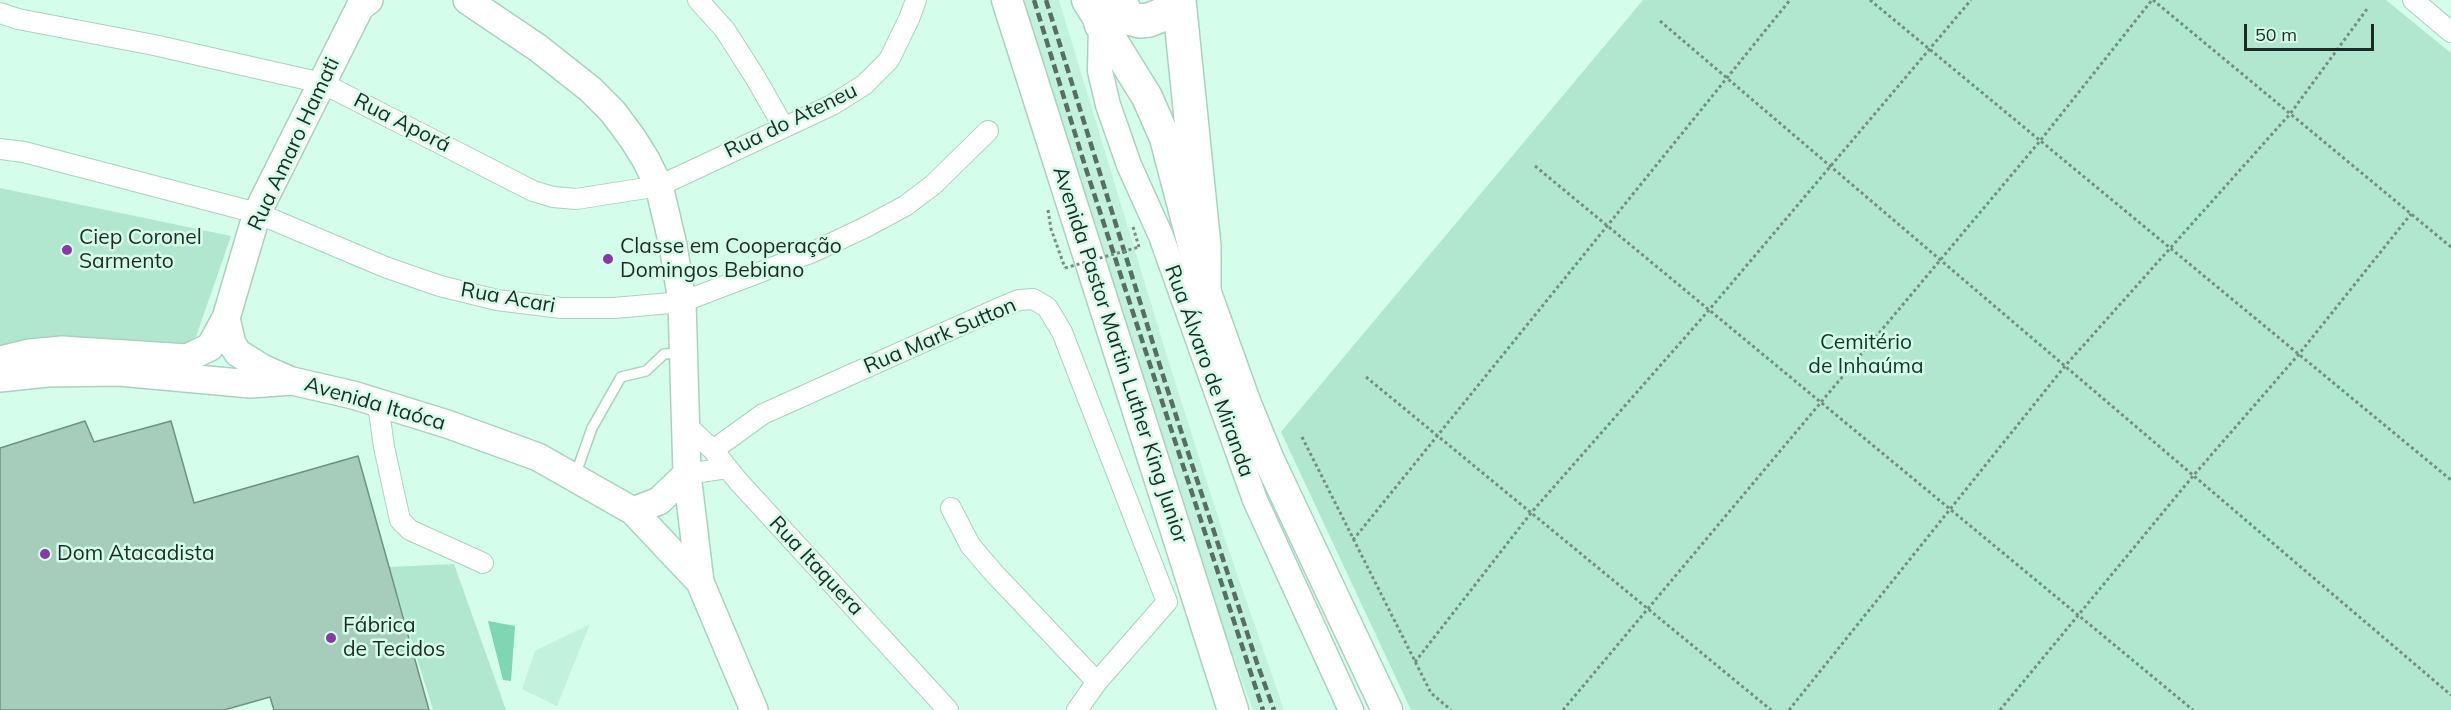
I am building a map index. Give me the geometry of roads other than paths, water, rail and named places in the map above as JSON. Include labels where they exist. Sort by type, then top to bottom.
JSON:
[{"type":"highway","points":[[1103,6],[1140,21],[1164,14],[1179,0]]},
{"type":"highway","points":[[1179,0],[1204,246],[1204,287]]},
{"type":"main road","points":[[467,0],[538,48],[590,89],[613,112],[633,139],[659,186],[673,245],[682,302],[687,474],[700,582],[754,710]]},
{"type":"main road","name":"Avenida Pastor Martin Luther King Junior","points":[[1007,0],[1233,710]]},
{"type":"main road","name":"Rua Amaro Hamati","points":[[226,318],[257,213],[363,2]]},
{"type":"main road","points":[[1103,6],[1165,138],[1204,287],[1221,338],[1269,460],[1387,710]]},
{"type":"main road","points":[[0,360],[30,353],[62,351],[187,358],[210,347],[226,318]]},
{"type":"main road","points":[[226,318],[232,344],[238,353],[262,368],[292,381]]},
{"type":"main road","name":"Avenida Itaóca","points":[[0,378],[47,373],[119,372],[251,384],[292,381],[353,395],[447,424],[538,457],[633,510],[700,582]]},
{"type":"main road","points":[[633,510],[659,501],[687,474]]},
{"type":"street","points":[[698,0],[725,30],[783,126]]},
{"type":"street","name":"Rua do Ateneu","points":[[659,186],[832,105],[864,85],[889,60],[909,20],[916,0]]},
{"type":"street","points":[[2415,3],[2451,32]]},
{"type":"street","name":"Rua Álvaro de Miranda","points":[[1103,6],[1100,71],[1108,105],[1129,165],[1161,236],[1255,500],[1351,710]]},
{"type":"street","name":"Rua Aporá","points":[[0,13],[18,19],[154,45],[322,83],[465,154],[533,191],[553,197],[576,199],[659,186]]},
{"type":"street","name":"Rua Acari","points":[[0,149],[24,152],[257,213],[385,267],[440,286],[496,300],[561,308],[615,308],[682,302],[813,252],[905,206],[933,185],[988,131]]},
{"type":"street","name":"Rua Mark Sutton","points":[[713,450],[763,414],[997,309],[1019,300],[1034,299],[1047,307],[1062,332],[1167,602],[1097,682]]},
{"type":"street","points":[[378,404],[384,447],[400,520],[410,530],[483,563]]},
{"type":"street","name":"Rua Itaquera","points":[[684,423],[713,450],[948,710]]},
{"type":"street","points":[[687,474],[727,468]]},
{"type":"street","points":[[951,508],[970,544],[992,572],[1097,682],[1077,710]]},
{"type":"lane","points":[[574,478],[592,428],[621,377],[646,371],[664,354],[683,352]]},
{"type":"railway","points":[[1034,0],[1085,166],[1263,710]]},
{"type":"railway","points":[[1046,0],[1165,382],[1274,710]]},
{"type":"place","name":"Ciep Coronel Sarmento","points":[[67,250]]},
{"type":"place","name":"Classe em Cooperação Domingos Bebiano","points":[[608,259]]},
{"type":"place","name":"Dom Atacadista","points":[[45,554]]},
{"type":"place","name":"Fábrica de Tecidos","points":[[331,638]]},
{"type":"park label","name":"Cemitério de Inhaúma","points":[[1866,355]]}]
